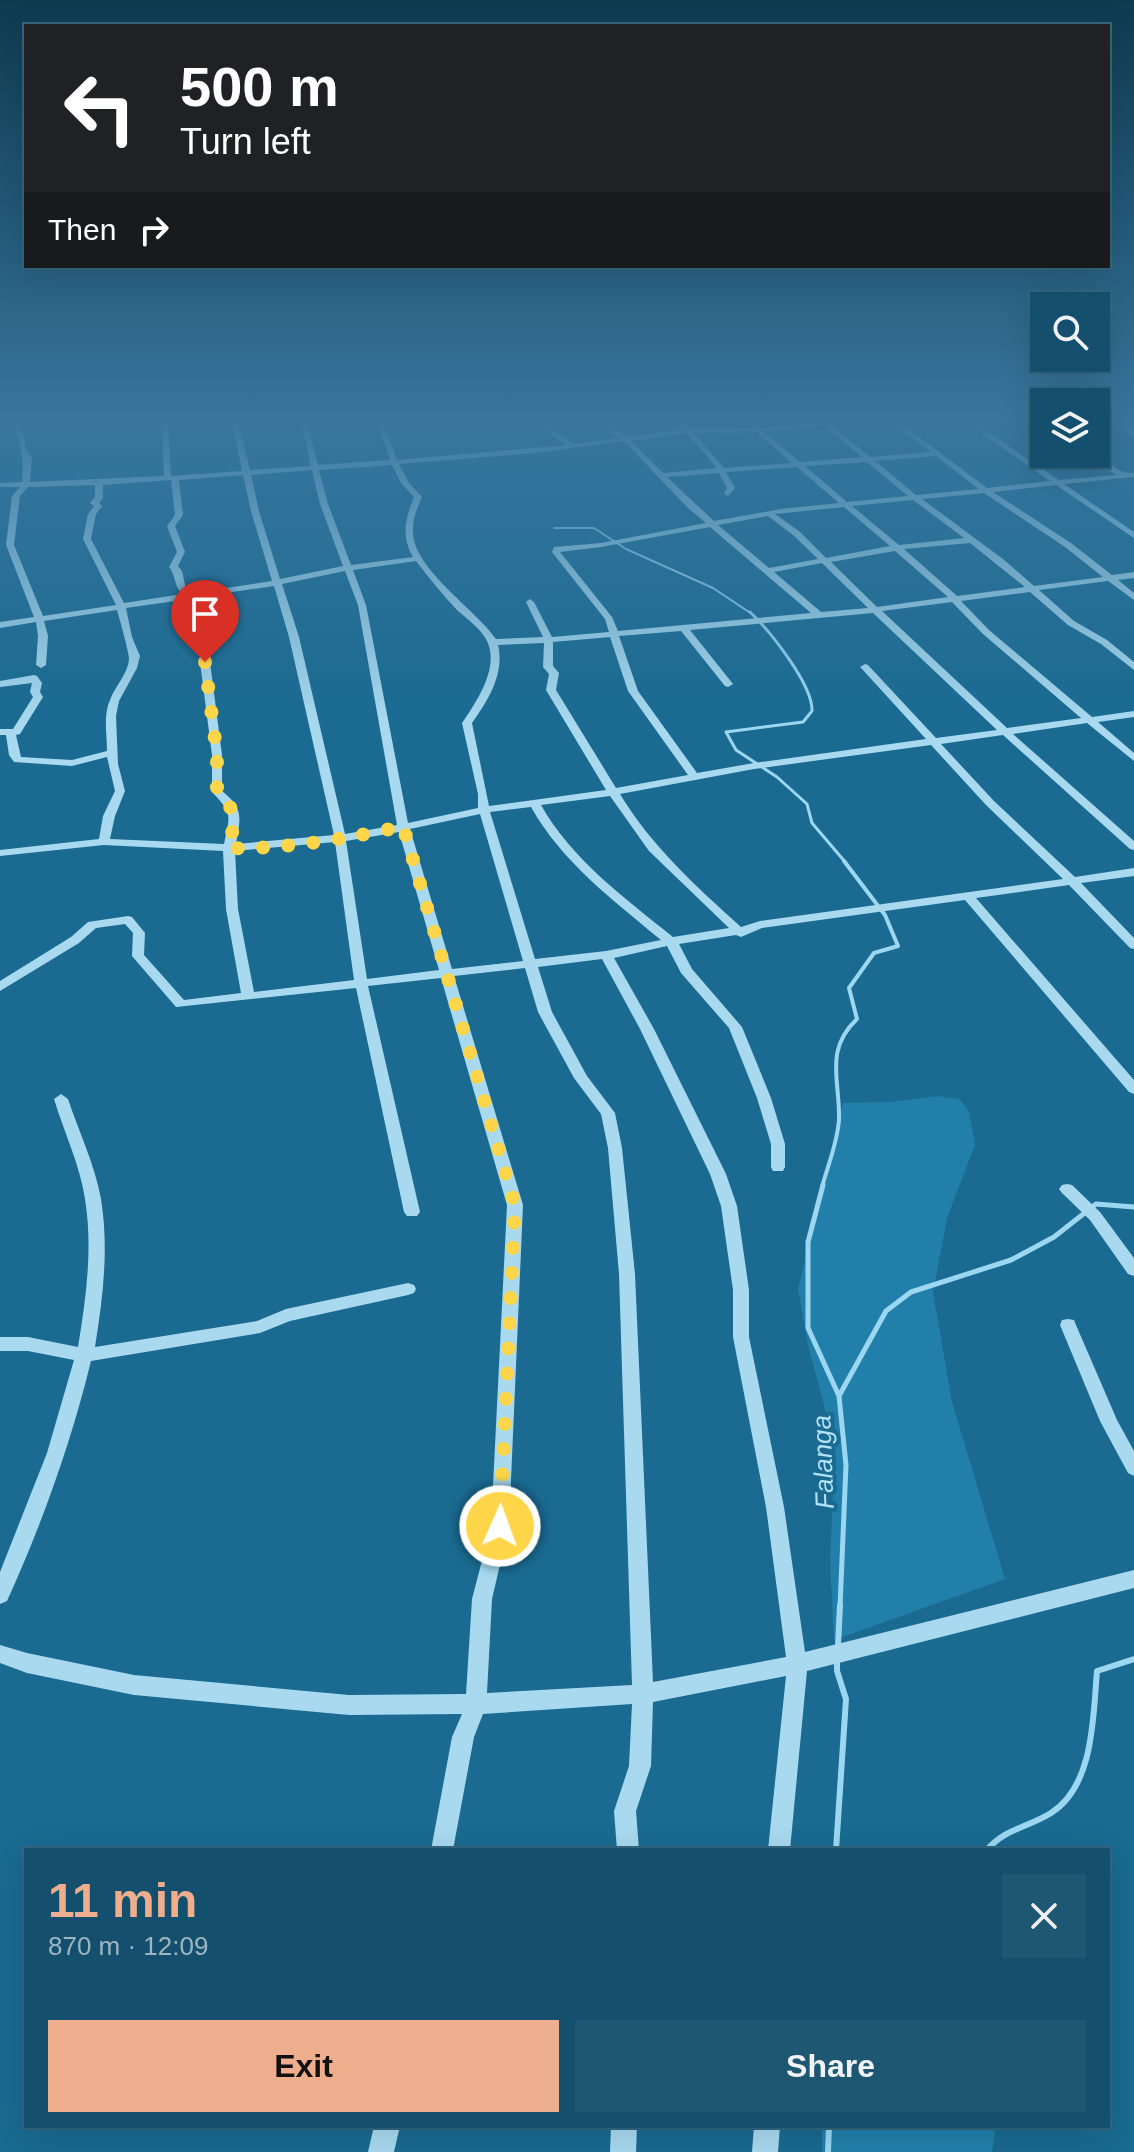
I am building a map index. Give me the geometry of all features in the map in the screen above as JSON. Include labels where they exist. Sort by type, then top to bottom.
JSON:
[{"type":"street","points":[[12,522],[5,545],[39,617],[43,643],[41,665]]},
{"type":"street","points":[[90,522],[87,539],[111,581],[121,607],[125,639],[135,656],[114,701],[112,753],[120,791],[109,816],[104,842]]},
{"type":"street","points":[[174,522],[171,526],[181,552],[173,567],[178,571],[182,590],[194,598],[201,633],[207,642],[205,662],[217,755],[217,792],[231,803],[235,817],[232,909],[248,996]]},
{"type":"street","points":[[260,522],[275,583],[294,637],[340,837],[361,982],[412,1212]]},
{"type":"street","points":[[331,522],[362,605],[403,826],[515,1205],[500,1526],[482,1599],[476,1704],[463,1737],[442,1848]]},
{"type":"street","points":[[409,522],[407,535],[415,559],[493,642],[496,650],[493,671],[467,723],[484,810],[545,1012],[581,1078],[608,1113],[615,1148],[627,1274],[643,1694],[640,1766],[625,1811],[628,1848]]},
{"type":"street","points":[[694,776],[633,691],[620,659],[615,634],[589,591],[555,551],[723,522]]},
{"type":"street","points":[[781,522],[826,560],[873,610],[1002,731],[1134,847]]},
{"type":"street","points":[[864,522],[953,598],[986,632],[1134,758]]},
{"type":"street","points":[[948,522],[1071,623],[1104,642],[1134,667]]},
{"type":"street","points":[[1034,522],[1134,597]]},
{"type":"street","points":[[1113,524],[1130,522]]},
{"type":"street","points":[[713,524],[819,615]]},
{"type":"street","points":[[1113,524],[1134,536]]},
{"type":"street","points":[[767,571],[893,546],[971,540]]},
{"type":"street","points":[[0,625],[415,559]]},
{"type":"street","points":[[493,642],[549,640],[873,610],[1134,575]]},
{"type":"street","points":[[530,602],[549,640],[552,655],[548,667],[554,673],[551,690],[630,819],[656,850],[741,933]]},
{"type":"street","points":[[683,627],[728,684]]},
{"type":"street","points":[[865,667],[990,803],[1074,882],[1134,945]]},
{"type":"street","points":[[0,684],[34,678],[37,683],[35,692],[38,697],[16,732],[11,733],[14,755],[18,760],[72,763],[112,753]]},
{"type":"street","points":[[0,853],[104,842],[232,850],[340,837],[694,776],[1134,714]]},
{"type":"street","points":[[0,732],[16,732]]},
{"type":"street","points":[[534,802],[549,829],[603,886],[672,943],[686,970],[735,1027],[764,1098],[778,1144],[778,1167]]},
{"type":"street","points":[[0,987],[75,940],[92,925],[128,920],[139,933],[138,956],[177,1003],[606,955],[694,936],[741,933],[760,925],[970,898],[1134,872]]},
{"type":"street","points":[[970,898],[1134,1089]]},
{"type":"street","points":[[606,955],[718,1174],[729,1206],[741,1290],[741,1337],[807,1661],[779,1848]]},
{"type":"street","points":[[0,1595],[22,1543],[85,1355],[99,1263],[93,1197],[61,1099]]},
{"type":"street","points":[[1067,1189],[1095,1216],[1134,1270]]},
{"type":"street","points":[[0,1344],[28,1344],[85,1355],[260,1327],[286,1315],[408,1289]]},
{"type":"street","points":[[1068,1325],[1109,1421],[1134,1468]]},
{"type":"street","points":[[0,1654],[27,1663],[134,1685],[349,1705],[476,1704],[643,1694],[807,1661],[1134,1579]]},
{"type":"street","points":[[381,2152],[387,2128]]},
{"type":"street","points":[[623,2152],[624,2128]]},
{"type":"street","points":[[765,2152],[767,2128]]},
{"type":"shaded area","points":[[937,1096],[959,1099],[969,1111],[975,1145],[947,1218],[933,1293],[952,1402],[1005,1579],[834,1640],[830,1560],[835,1447],[808,1345],[798,1289],[843,1103],[890,1102]]},
{"type":"shaded area","points":[[822,2128],[996,2128],[992,2152],[822,2152]]},
{"type":"waterway","points":[[554,528],[594,528],[626,549],[713,588],[752,614]]},
{"type":"waterway","points":[[752,614],[798,673],[806,687],[812,711],[803,722],[726,732],[736,750],[777,777],[807,804],[812,823],[846,863]]},
{"type":"waterway","points":[[822,1187],[838,1127],[837,1054],[840,1042],[857,1019],[849,988],[874,953],[898,946],[885,915],[844,861]]},
{"type":"waterway","points":[[823,1185],[808,1242],[808,1328],[839,1396]]},
{"type":"waterway","name":"Falanga","points":[[839,1396],[886,1311],[911,1292],[1011,1260],[1054,1237],[1096,1204],[1134,1207]]},
{"type":"waterway","name":"Falanga","points":[[839,1396],[846,1465],[840,1607]]},
{"type":"waterway","name":"Falanga","points":[[838,1646],[840,1605]]},
{"type":"waterway","name":"Falanga","points":[[836,1848],[846,1699],[837,1671],[837,1658]]},
{"type":"waterway","points":[[989,1848],[1001,1837],[1043,1818],[1065,1801],[1076,1786],[1089,1749],[1097,1671],[1134,1659]]},
{"type":"waterway","name":"Falanga","points":[[828,2152],[829,2128]]},
{"type":"route","points":[[205,662],[217,755],[217,792],[231,803],[235,817],[229,848],[372,834],[403,826],[515,1205],[500,1526]]}]
